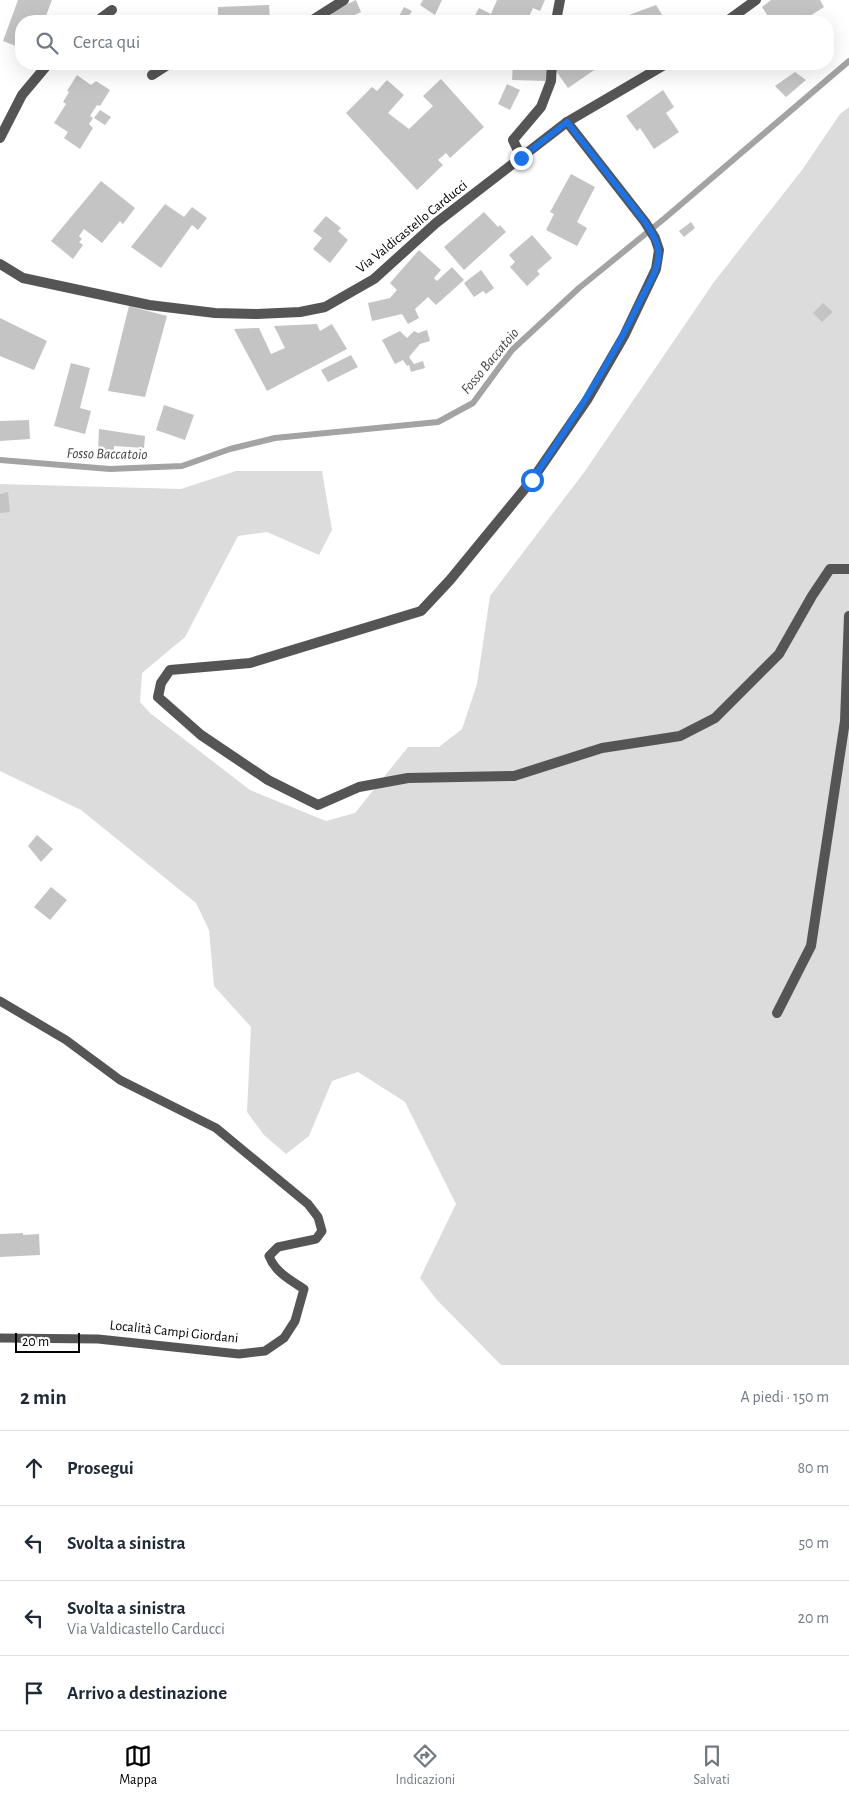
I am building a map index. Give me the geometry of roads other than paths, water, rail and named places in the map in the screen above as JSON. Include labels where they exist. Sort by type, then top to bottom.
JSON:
[{"type":"street","points":[[321,15],[344,0]]},
{"type":"street","points":[[557,15],[560,0]]},
{"type":"street","points":[[735,15],[756,0]]},
{"type":"street","points":[[105,15],[112,10]]},
{"type":"street","points":[[0,138],[22,95],[43,70]]},
{"type":"street","points":[[152,75],[160,70]]},
{"type":"street","points":[[521,158],[513,140],[541,107],[551,81],[552,70]]},
{"type":"street","name":"Via Valdicastello Carducci","points":[[0,264],[23,278],[149,305],[215,313],[257,314],[300,312],[325,307],[374,278],[436,223],[567,122],[656,70]]},
{"type":"street","points":[[567,122],[645,222],[655,238],[659,250],[656,269],[624,336],[587,400],[532,480],[450,580],[421,611],[250,664],[170,670],[160,683],[158,697],[201,735],[268,780],[318,806],[359,787],[408,778],[514,776],[602,748],[680,736],[714,718],[779,654],[812,596],[830,569],[849,569]]},
{"type":"street","points":[[777,1013],[811,946],[845,720],[849,616]]},
{"type":"lane","name":"Località Campi Giordani","points":[[0,1001],[66,1040],[120,1080],[216,1128],[308,1204],[318,1217],[322,1231],[316,1239],[278,1247],[269,1256],[272,1265],[280,1273],[304,1289],[295,1321],[284,1338],[265,1351],[239,1354],[98,1338],[0,1338]]},
{"type":"waterway","name":"Fosso Baccatoio","points":[[0,460],[110,469],[182,466],[230,449],[275,438],[438,422],[473,403],[512,350],[579,288],[665,218],[849,61]]}]
